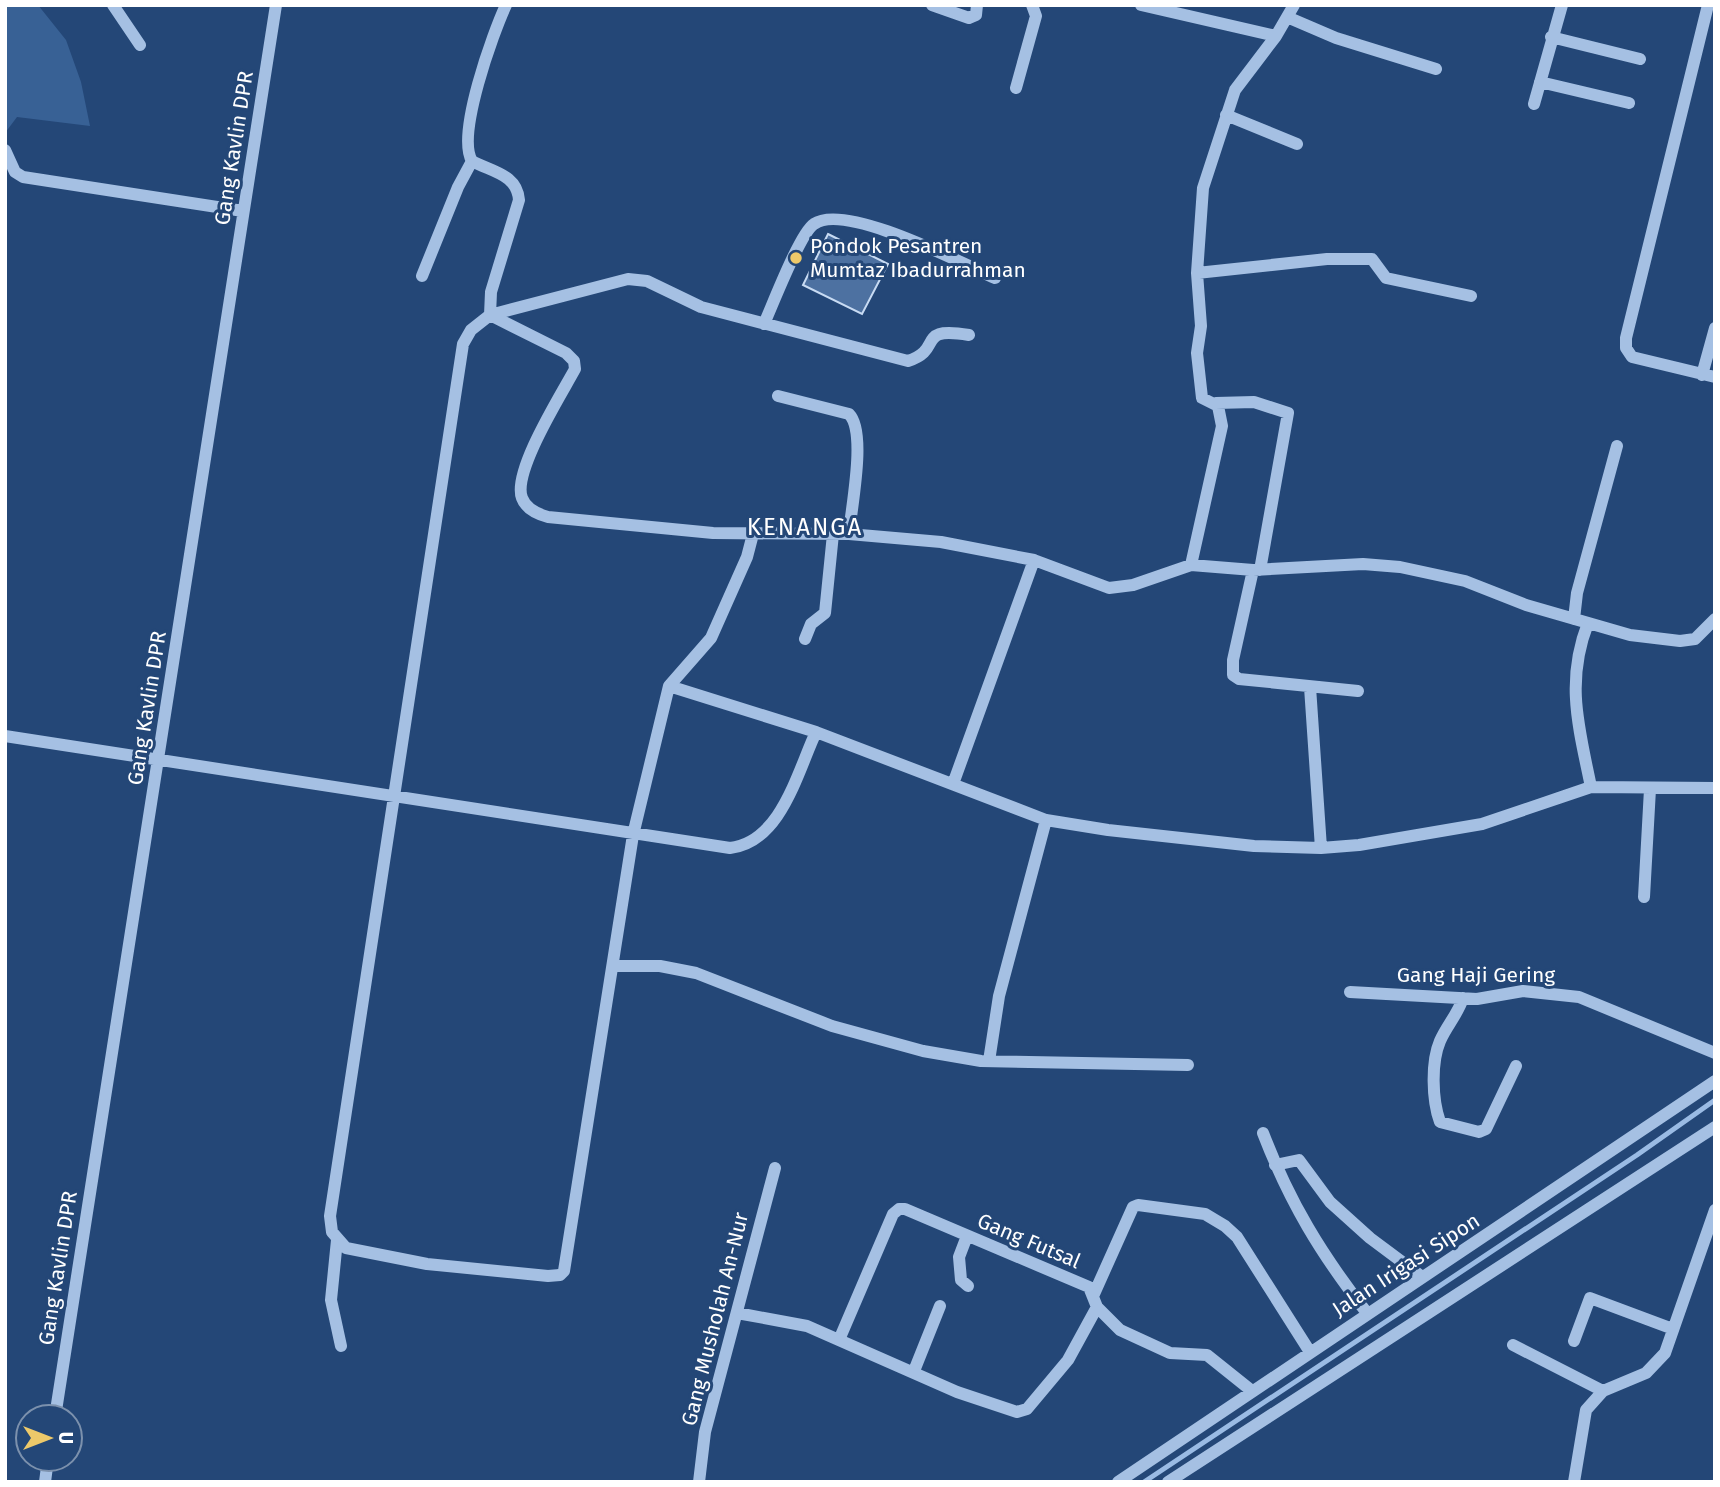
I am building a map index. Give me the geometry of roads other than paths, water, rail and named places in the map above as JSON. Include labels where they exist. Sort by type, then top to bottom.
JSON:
[{"type":"street","points":[[113,5],[140,45]]},
{"type":"street","name":"Gang Kavlin DPR","points":[[57,1403],[276,5]]},
{"type":"street","points":[[422,276],[458,187],[472,162],[469,131],[479,75],[506,5]]},
{"type":"street","points":[[932,5],[969,18],[976,15],[978,5]]},
{"type":"street","points":[[1016,88],[1036,16],[1032,5]]},
{"type":"street","points":[[1141,5],[1276,36]]},
{"type":"street","points":[[1534,104],[1562,5]]},
{"type":"street","points":[[1708,5],[1626,338],[1626,348],[1632,357],[1709,376],[1715,328]]},
{"type":"street","points":[[1358,691],[1310,688],[1239,679],[1234,676],[1234,660],[1256,570],[1288,413],[1254,402],[1216,403],[1202,398],[1196,354],[1201,326],[1197,273],[1203,188],[1235,90],[1276,36],[1290,11],[1336,38],[1436,69]]},
{"type":"street","points":[[1551,37],[1640,59]]},
{"type":"street","points":[[1541,82],[1629,103]]},
{"type":"street","points":[[1226,115],[1297,144]]},
{"type":"street","points":[[5,150],[15,172],[23,177],[243,211]]},
{"type":"street","points":[[472,162],[512,180],[518,190],[519,200],[491,292],[490,315]]},
{"type":"street","points":[[764,324],[807,231],[826,218],[851,221],[900,235],[995,278]]},
{"type":"street","points":[[1197,273],[1327,259],[1372,259],[1386,278],[1471,296]]},
{"type":"street","points":[[753,534],[747,557],[711,638],[669,686],[633,835],[568,1253],[560,1275],[427,1264],[346,1248],[332,1232],[330,1216],[463,344],[471,330],[490,315],[628,279],[648,281],[701,307],[908,361],[923,353],[935,334],[947,331],[969,335]]},
{"type":"street","points":[[490,315],[566,353],[574,361],[575,369],[523,471],[521,497],[530,509],[548,517],[753,534],[849,534],[941,542],[1034,560],[1109,588],[1133,585],[1191,565],[1256,570],[1363,564],[1400,567],[1465,581],[1526,605],[1630,635],[1680,641],[1695,639],[1715,620]]},
{"type":"street","points":[[778,396],[849,414],[853,418],[857,428],[857,446],[849,534]]},
{"type":"street","points":[[1191,565],[1222,434],[1220,410],[1216,403]]},
{"type":"street","points":[[1574,619],[1577,593],[1618,446]]},
{"type":"street","points":[[805,639],[811,624],[825,614],[833,534]]},
{"type":"street","points":[[953,784],[1034,560]]},
{"type":"street","points":[[1588,623],[1578,649],[1573,688],[1591,787]]},
{"type":"street","points":[[669,686],[816,732],[1046,820],[1108,830],[1254,846],[1321,848],[1359,845],[1482,824],[1591,787],[1715,788]]},
{"type":"street","points":[[1310,688],[1321,848]]},
{"type":"street","points":[[5,736],[705,847],[749,846],[777,817],[816,732]]},
{"type":"street","points":[[1644,897],[1650,789]]},
{"type":"street","points":[[989,1061],[999,996],[1046,820]]},
{"type":"street","points":[[613,965],[660,966],[696,973],[832,1026],[923,1051],[989,1061],[1188,1065]]},
{"type":"street","name":"Gang Haji Gering","points":[[1350,992],[1488,998],[1523,991],[1590,999],[1613,1013],[1715,1053]]},
{"type":"street","points":[[1463,998],[1459,1013],[1441,1039],[1435,1055],[1436,1104],[1440,1122],[1479,1132],[1486,1129],[1516,1066]]},
{"type":"street","name":"Jalan Irigasi Sipon","points":[[1118,1482],[1420,1276],[1518,1215],[1715,1081]]},
{"type":"street","points":[[1168,1482],[1715,1127]]},
{"type":"street","points":[[1263,1133],[1275,1165],[1322,1254],[1367,1313]]},
{"type":"street","points":[[1275,1165],[1299,1160],[1330,1202],[1370,1238],[1420,1276]]},
{"type":"street","name":"Gang Musholah An-Nur","points":[[699,1482],[705,1432],[775,1168]]},
{"type":"street","points":[[1094,1294],[1133,1208],[1138,1205],[1205,1214],[1237,1237],[1310,1352]]},
{"type":"street","name":"Gang Futsal","points":[[839,1340],[893,1214],[899,1209],[1089,1287],[1097,1307]]},
{"type":"street","points":[[1574,1482],[1586,1410],[1603,1391],[1646,1373],[1657,1364],[1711,1237],[1715,1210]]},
{"type":"street","points":[[967,1236],[959,1257],[961,1280],[968,1286]]},
{"type":"street","points":[[337,1240],[331,1300],[341,1346]]},
{"type":"street","points":[[1574,1341],[1590,1298],[1673,1329]]},
{"type":"street","points":[[914,1371],[940,1307]]},
{"type":"street","points":[[737,1313],[807,1326],[957,1392],[1017,1412],[1027,1409],[1068,1360],[1097,1307],[1121,1330],[1170,1353],[1207,1355],[1252,1391]]},
{"type":"street","points":[[1513,1345],[1603,1391]]},
{"type":"waterway","points":[[1144,1482],[1637,1155],[1715,1100]]},
{"type":"place","name":"Pondok Pesantren Mumtaz Ibadurrahman","points":[[796,258]]},
{"type":"district","name":"KENANGA","points":[[805,527]]}]
